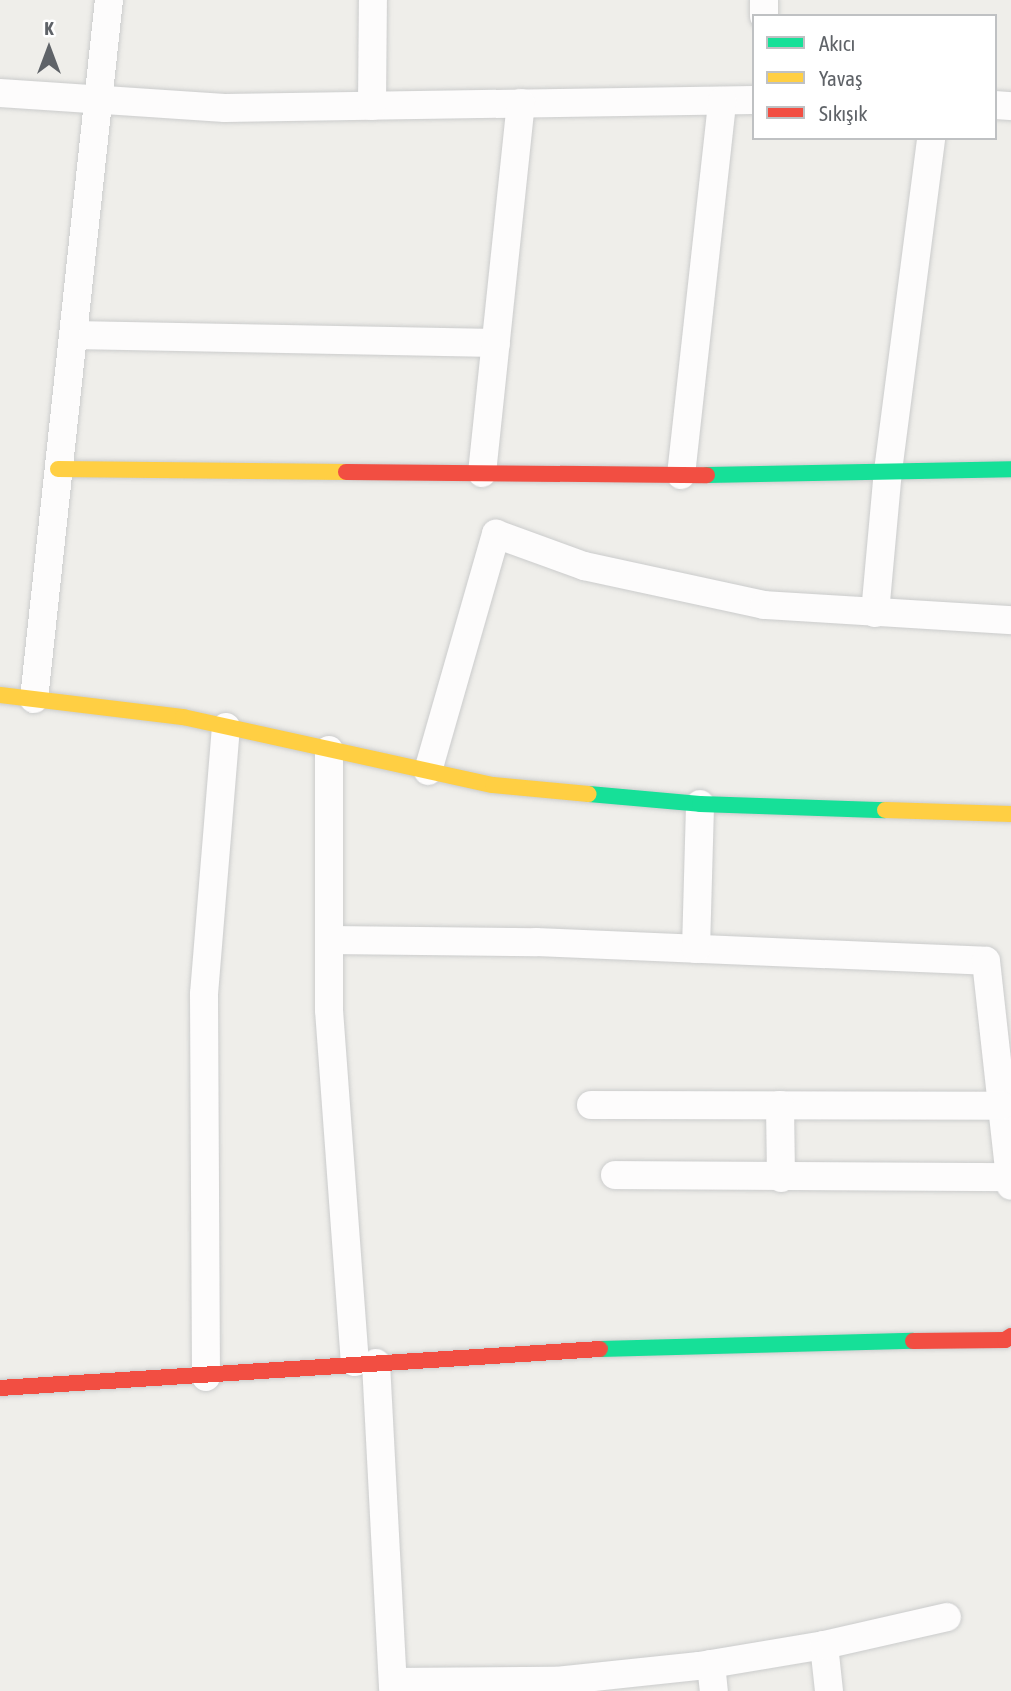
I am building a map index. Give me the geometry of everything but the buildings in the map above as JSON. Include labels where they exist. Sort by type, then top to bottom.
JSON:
[{"type":"street","points":[[33,699],[109,0]]},
{"type":"street","points":[[372,106],[373,0]]},
{"type":"street","points":[[0,93],[225,108],[752,100]]},
{"type":"street","points":[[681,475],[722,101]]},
{"type":"street","points":[[482,473],[521,103]]},
{"type":"street","points":[[875,613],[888,471],[931,140]]},
{"type":"street","points":[[74,335],[496,343]]},
{"type":"street","points":[[58,469],[681,475],[1011,469]]},
{"type":"street","points":[[428,771],[496,534],[584,566],[764,606],[1011,620]]},
{"type":"street","points":[[0,695],[226,727],[493,785],[700,804],[1011,814]]},
{"type":"street","points":[[206,1377],[204,994],[226,727]]},
{"type":"street","points":[[330,750],[330,1010],[366,1362],[393,1687],[592,1684],[712,1677],[824,1646],[947,1617]]},
{"type":"street","points":[[696,948],[700,804]]},
{"type":"street","points":[[330,940],[696,948],[986,961],[1011,1186]]},
{"type":"street","points":[[591,1105],[1001,1106]]},
{"type":"street","points":[[780,1105],[781,1178]]},
{"type":"street","points":[[615,1175],[781,1178],[1010,1177]]},
{"type":"street","points":[[0,1388],[206,1377],[366,1362],[691,1344],[1005,1340],[1011,1336]]},
{"type":"street","points":[[824,1646],[829,1691]]},
{"type":"traffic: fast","points":[[707,475],[1011,469]]},
{"type":"traffic: fast","points":[[589,794],[700,804],[885,810]]},
{"type":"traffic: fast","points":[[600,1349],[913,1341]]},
{"type":"traffic: slow","points":[[58,469],[346,472]]},
{"type":"traffic: slow","points":[[0,695],[183,717],[493,785],[589,794]]},
{"type":"traffic: slow","points":[[885,810],[1011,814]]},
{"type":"traffic: jam","points":[[346,472],[707,475]]},
{"type":"traffic: jam","points":[[913,1341],[1005,1340],[1011,1336]]},
{"type":"traffic: jam","points":[[0,1388],[600,1349]]}]
